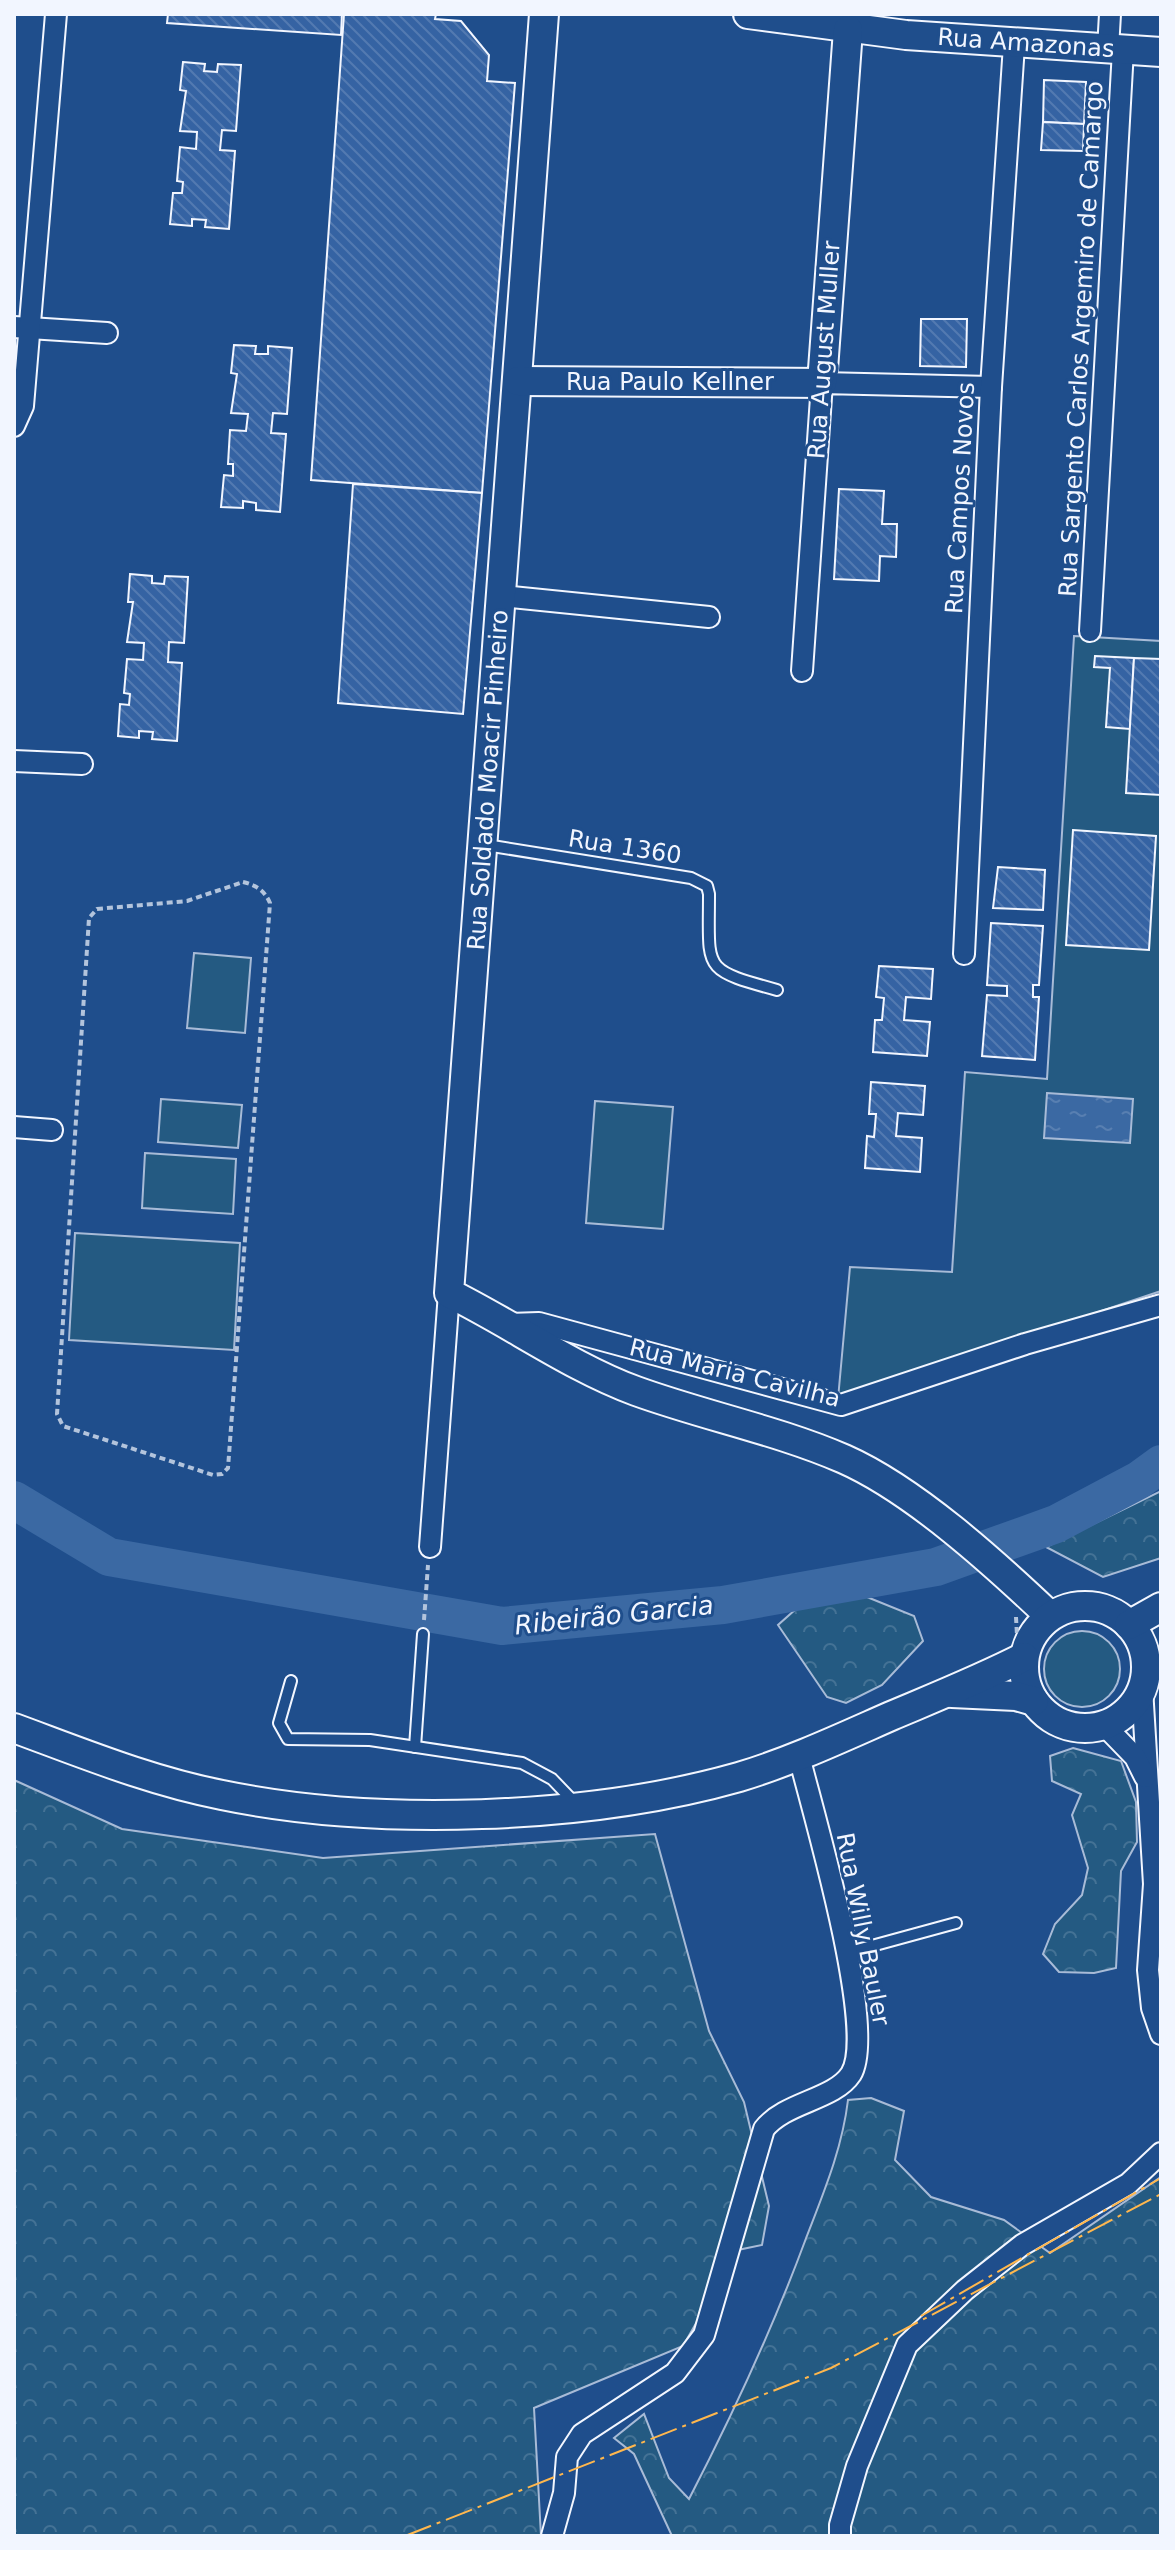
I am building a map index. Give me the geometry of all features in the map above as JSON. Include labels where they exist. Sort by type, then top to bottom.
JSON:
[{"type":"street","points":[[14,426],[23,406],[21,327],[56,14]]},
{"type":"street","name":"Rua Soldado Moacir Pinheiro","points":[[430,1547],[544,14]]},
{"type":"street","name":"Rua Sargento Carlos Argemiro de Camargo","points":[[1090,631],[1140,50],[1110,14]]},
{"type":"street","name":"Rua Amazonas","points":[[761,15],[808,19],[848,30],[894,29],[1014,45],[1140,50]]},
{"type":"street","name":"Rua August Muller","points":[[802,671],[848,30]]},
{"type":"street","name":"Rua Campos Novos","points":[[964,954],[991,387],[1014,45]]},
{"type":"street","points":[[21,327],[107,333]]},
{"type":"street","name":"Rua Paulo Kellner","points":[[518,381],[822,383]]},
{"type":"street","points":[[822,383],[991,387]]},
{"type":"street","points":[[502,596],[709,617]]},
{"type":"street","points":[[14,761],[82,764]]},
{"type":"street","points":[[14,1127],[52,1130]]},
{"type":"street","name":"Rua Maria Cavilha","points":[[449,1293],[509,1324],[539,1323],[841,1405],[1025,1344],[1161,1305]]},
{"type":"street","points":[[509,1324],[636,1391],[747,1424],[843,1459],[914,1501],[1050,1616]]},
{"type":"street","points":[[1034,1701],[1025,1680],[1024,1657],[1033,1634],[1050,1616],[1083,1606],[1108,1611],[1129,1625],[1145,1655],[1142,1688],[1154,1884],[1148,1970],[1152,2008],[1161,2034]]},
{"type":"street","points":[[1129,1625],[1161,1607]]},
{"type":"street","points":[[14,1728],[142,1774],[221,1795],[302,1808],[417,1813],[497,1812],[658,1797],[740,1776],[799,1756],[1024,1657]]},
{"type":"street","points":[[943,1693],[1016,1696],[1034,1701],[1060,1723],[1077,1728],[1104,1725],[1127,1711],[1142,1688]]},
{"type":"street","points":[[1104,1725],[1135,1757],[1149,1784]]},
{"type":"street","name":"Rua Willy Bauler","points":[[552,2536],[564,2493],[567,2457],[582,2434],[675,2373],[704,2335],[755,2158],[770,2121],[838,2085],[850,2074],[859,2037],[846,1953],[799,1756]]},
{"type":"street","points":[[840,2536],[840,2525],[857,2466],[907,2345],[965,2290],[1022,2245],[1128,2184],[1161,2153]]},
{"type":"lane","name":"Rua 1360","points":[[483,844],[691,878],[707,886],[710,958],[723,975],[777,990]]},
{"type":"lane","points":[[415,1747],[423,1634]]},
{"type":"lane","points":[[291,1681],[279,1723],[288,1739],[370,1740],[522,1763],[552,1779],[577,1805]]},
{"type":"lane","points":[[846,1953],[956,1923]]},
{"type":"path","points":[[243,882],[254,884],[267,895],[270,903],[228,1468],[213,1475],[63,1426],[57,1414],[89,918],[97,909],[187,901],[243,882]]},
{"type":"path","points":[[423,1634],[430,1547]]},
{"type":"green space","points":[[1074,636],[1161,641],[1161,1291],[838,1399],[850,1267],[952,1272],[965,1072],[1047,1079]]},
{"type":"green space","points":[[194,953],[251,958],[245,1033],[187,1028]]},
{"type":"green space","points":[[161,1099],[242,1105],[238,1148],[158,1142]]},
{"type":"green space","points":[[595,1101],[673,1107],[663,1229],[586,1223]]},
{"type":"green space","points":[[145,1153],[236,1159],[233,1214],[142,1208]]},
{"type":"green space","points":[[75,1233],[240,1243],[234,1350],[69,1340]]},
{"type":"green space","points":[[1161,1491],[1161,1558],[1103,1577],[1046,1547]]},
{"type":"green space","points":[[862,1595],[914,1616],[923,1641],[882,1685],[846,1703],[827,1697],[778,1625],[796,1609]]},
{"type":"green space","points":[[1075,1631],[1089,1631],[1103,1637],[1114,1648],[1120,1669],[1117,1684],[1109,1696],[1089,1707],[1075,1707],[1061,1701],[1050,1690],[1044,1676],[1044,1662],[1050,1648],[1061,1637]]},
{"type":"green space","points":[[1073,1748],[1121,1761],[1136,1802],[1137,1842],[1121,1871],[1116,1968],[1094,1973],[1059,1972],[1043,1954],[1055,1924],[1082,1895],[1088,1868],[1072,1815],[1081,1794],[1052,1781],[1050,1756]]},
{"type":"green space","points":[[14,1780],[122,1829],[323,1858],[655,1834],[709,2031],[744,2102],[769,2206],[762,2245],[738,2250],[683,2346],[534,2408],[541,2536],[14,2536]]},
{"type":"green space","points":[[871,2098],[904,2111],[895,2160],[931,2197],[1004,2220],[1050,2253],[1161,2177],[1161,2536],[672,2536],[634,2454],[614,2438],[644,2414],[669,2478],[689,2499],[779,2307],[831,2172],[848,2100]]},
{"type":"water","points":[[1047,1093],[1133,1099],[1130,1143],[1044,1138]]},
{"type":"building","points":[[168,14],[342,14],[341,35],[167,23]]},
{"type":"building","points":[[344,14],[436,14],[435,19],[461,21],[489,55],[487,81],[515,83],[482,493],[311,480]]},
{"type":"building","points":[[183,62],[205,64],[204,71],[217,72],[218,64],[241,65],[236,131],[222,130],[220,150],[235,151],[229,229],[205,227],[206,220],[192,219],[192,226],[170,224],[173,193],[182,193],[183,182],[177,181],[180,147],[196,149],[197,132],[180,131],[186,91],[180,90]]},
{"type":"building","points":[[1044,80],[1086,82],[1084,124],[1043,122]]},
{"type":"building","points":[[1043,122],[1084,124],[1083,151],[1041,150]]},
{"type":"building","points":[[921,319],[967,319],[966,367],[920,366]]},
{"type":"building","points":[[234,345],[256,346],[255,354],[268,354],[268,346],[292,348],[287,414],[273,413],[271,433],[286,434],[280,512],[256,510],[256,503],[243,501],[243,508],[221,507],[224,475],[233,476],[233,464],[228,464],[230,430],[246,431],[248,414],[231,413],[237,374],[231,373]]},
{"type":"building","points":[[353,484],[482,493],[463,714],[338,703]]},
{"type":"building","points":[[839,489],[884,491],[882,524],[897,524],[896,557],[880,556],[879,581],[834,579]]},
{"type":"building","points":[[130,574],[152,576],[152,583],[164,584],[165,576],[188,577],[184,643],[169,642],[168,662],[182,663],[177,741],[152,739],[153,732],[139,731],[139,738],[118,736],[120,704],[129,705],[130,694],[124,693],[127,659],[143,660],[144,643],[127,642],[133,602],[128,602]]},
{"type":"building","points":[[1095,656],[1134,658],[1130,729],[1106,727],[1110,668],[1094,667]]},
{"type":"building","points":[[1134,658],[1161,659],[1161,795],[1126,793]]},
{"type":"building","points":[[1073,830],[1156,836],[1149,950],[1066,945]]},
{"type":"building","points":[[998,867],[1045,870],[1043,910],[993,908]]},
{"type":"building","points":[[991,923],[1043,926],[1039,985],[1033,985],[1033,997],[1039,997],[1035,1060],[982,1056],[987,995],[1007,996],[1007,986],[987,985]]},
{"type":"building","points":[[879,966],[933,969],[931,999],[906,997],[904,1020],[930,1022],[927,1056],[873,1052],[875,1020],[882,1020],[884,998],[876,997]]},
{"type":"building","points":[[871,1082],[925,1086],[923,1115],[898,1113],[896,1136],[922,1138],[920,1172],[865,1168],[867,1136],[874,1137],[876,1114],[869,1114]]},
{"type":"waterway","name":"Ribeirão Garcia","points":[[14,1500],[109,1557],[502,1626],[723,1605],[936,1567],[1056,1524],[1139,1480],[1161,1464]]},
{"type":"power","points":[[921,2316],[1161,2178]]},
{"type":"power","points":[[405,2536],[831,2368],[1161,2194]]}]
